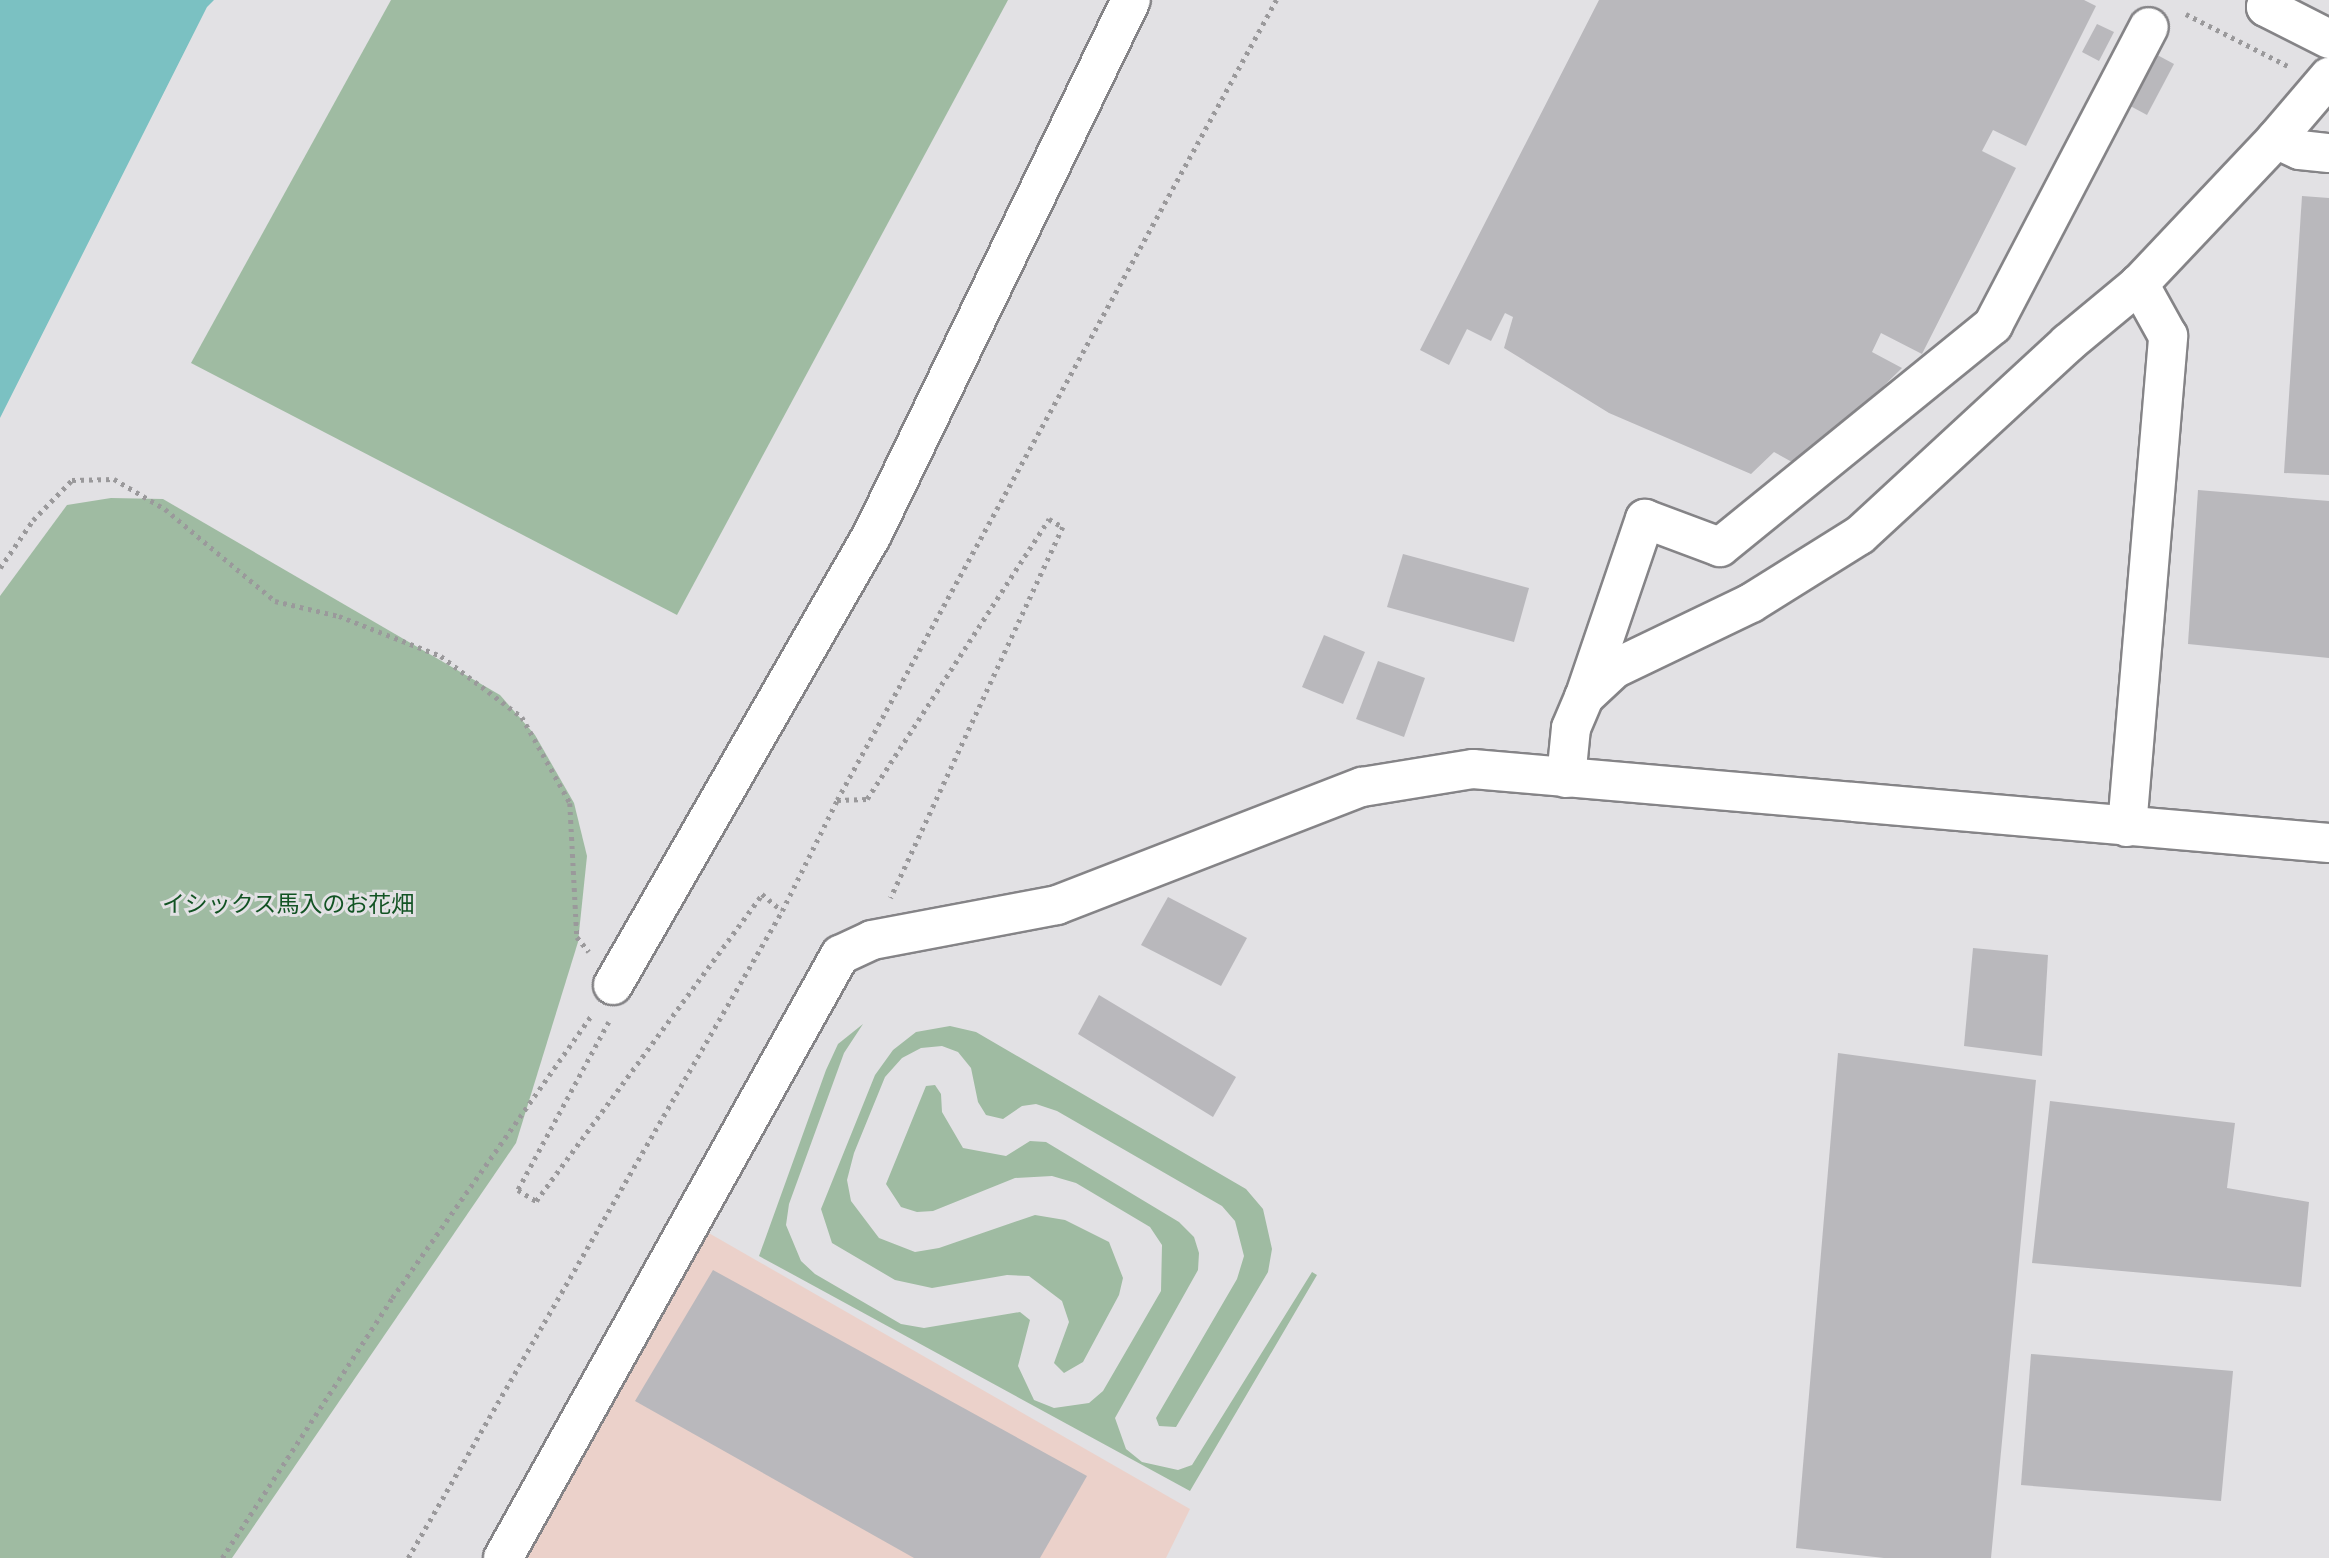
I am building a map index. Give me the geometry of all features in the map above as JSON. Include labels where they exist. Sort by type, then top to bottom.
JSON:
[{"type":"street","points":[[607,983],[872,535],[1131,0]]},
{"type":"street","points":[[2270,0],[2266,7],[2329,39]]},
{"type":"street","points":[[1566,778],[1571,728],[1645,519],[1720,548],[1993,325],[2162,18]]},
{"type":"street","points":[[1584,697],[1614,669],[1751,603],[1860,536],[2068,343],[2139,284],[2276,139],[2326,80]]},
{"type":"street","points":[[2276,139],[2300,150],[2329,153]]},
{"type":"street","points":[[2127,827],[2168,336],[2139,284]]},
{"type":"street","points":[[503,1558],[840,954],[872,940],[1057,905],[1362,787],[1473,769],[2329,843]]},
{"type":"path","points":[[408,1558],[782,911],[837,800],[1276,0]]},
{"type":"path","points":[[2162,18],[2326,80]]},
{"type":"path","points":[[0,568],[33,520],[72,480],[114,479],[165,509],[275,601],[339,616],[441,656],[523,717],[570,803],[577,937],[607,983]]},
{"type":"path","points":[[837,800],[867,799],[1049,519],[1063,527],[872,940]]},
{"type":"path","points":[[607,983],[518,1190],[536,1201],[762,894],[782,911]]},
{"type":"path","points":[[222,1558],[392,1298],[607,983]]},
{"type":"shaded area","points":[[707,1232],[1190,1509],[1166,1558],[526,1558]]},
{"type":"green space","points":[[391,0],[1008,0],[677,615],[191,363]]},
{"type":"green space","name":"イシックス馬入のお花畑","points":[[111,498],[163,499],[500,695],[535,735],[574,803],[587,856],[578,942],[516,1143],[232,1558],[0,1558],[0,596],[67,505]]},
{"type":"green space","points":[[863,1024],[844,1053],[789,1204],[786,1225],[801,1261],[815,1274],[901,1324],[924,1328],[1020,1312],[1030,1320],[1018,1366],[1034,1400],[1054,1408],[1089,1403],[1103,1391],[1161,1291],[1162,1245],[1150,1227],[1076,1183],[1052,1176],[1015,1178],[933,1211],[917,1212],[901,1207],[886,1184],[926,1086],[935,1085],[941,1094],[942,1112],[963,1148],[1006,1156],[1030,1141],[1046,1142],[1179,1222],[1194,1237],[1199,1253],[1198,1270],[1115,1418],[1126,1449],[1142,1462],[1178,1470],[1192,1465],[1312,1272],[1317,1275],[1190,1491],[759,1256],[826,1070],[838,1044]]},
{"type":"green space","points":[[950,1026],[976,1032],[1246,1189],[1263,1209],[1272,1249],[1268,1272],[1176,1427],[1159,1426],[1156,1418],[1237,1279],[1244,1256],[1235,1221],[1222,1206],[1057,1111],[1036,1104],[1022,1106],[1003,1119],[986,1115],[978,1102],[971,1068],[958,1052],[942,1046],[921,1048],[902,1058],[885,1077],[854,1153],[847,1180],[851,1201],[879,1238],[915,1252],[939,1248],[1035,1215],[1065,1220],[1109,1242],[1123,1278],[1119,1295],[1083,1362],[1064,1373],[1054,1363],[1069,1322],[1062,1301],[1029,1276],[1007,1275],[932,1288],[895,1280],[832,1243],[821,1209],[875,1075],[893,1050],[916,1032]]},
{"type":"water","points":[[0,0],[214,0],[207,7],[0,418]]},
{"type":"building","points":[[1599,0],[2084,0],[2096,6],[2026,146],[1993,130],[1982,151],[2016,168],[1922,354],[1881,333],[1872,352],[1902,368],[1801,467],[1774,452],[1751,474],[1609,413],[1504,348],[1513,317],[1505,313],[1491,341],[1467,329],[1449,365],[1420,350]]},
{"type":"building","points":[[2097,24],[2114,32],[2099,61],[2082,52]]},
{"type":"building","points":[[2148,50],[2174,64],[2147,115],[2121,101]]},
{"type":"building","points":[[2302,196],[2329,198],[2329,475],[2284,473]]},
{"type":"building","points":[[2198,490],[2329,501],[2329,658],[2188,644]]},
{"type":"building","points":[[1403,554],[1529,588],[1514,642],[1387,607]]},
{"type":"building","points":[[1324,635],[1365,652],[1343,704],[1302,687]]},
{"type":"building","points":[[1378,661],[1425,678],[1404,737],[1356,719]]},
{"type":"building","points":[[1168,897],[1247,938],[1221,986],[1141,945]]},
{"type":"building","points":[[1973,948],[2048,955],[2042,1056],[1964,1046]]},
{"type":"building","points":[[1099,995],[1236,1077],[1213,1117],[1078,1034]]},
{"type":"building","points":[[1838,1053],[2036,1080],[1991,1558],[1884,1558],[1796,1548]]},
{"type":"building","points":[[2050,1101],[2235,1123],[2227,1188],[2309,1202],[2301,1287],[2032,1263]]},
{"type":"building","points":[[713,1270],[1087,1476],[1040,1558],[914,1558],[635,1401]]},
{"type":"building","points":[[2031,1354],[2233,1371],[2221,1501],[2021,1485]]}]
